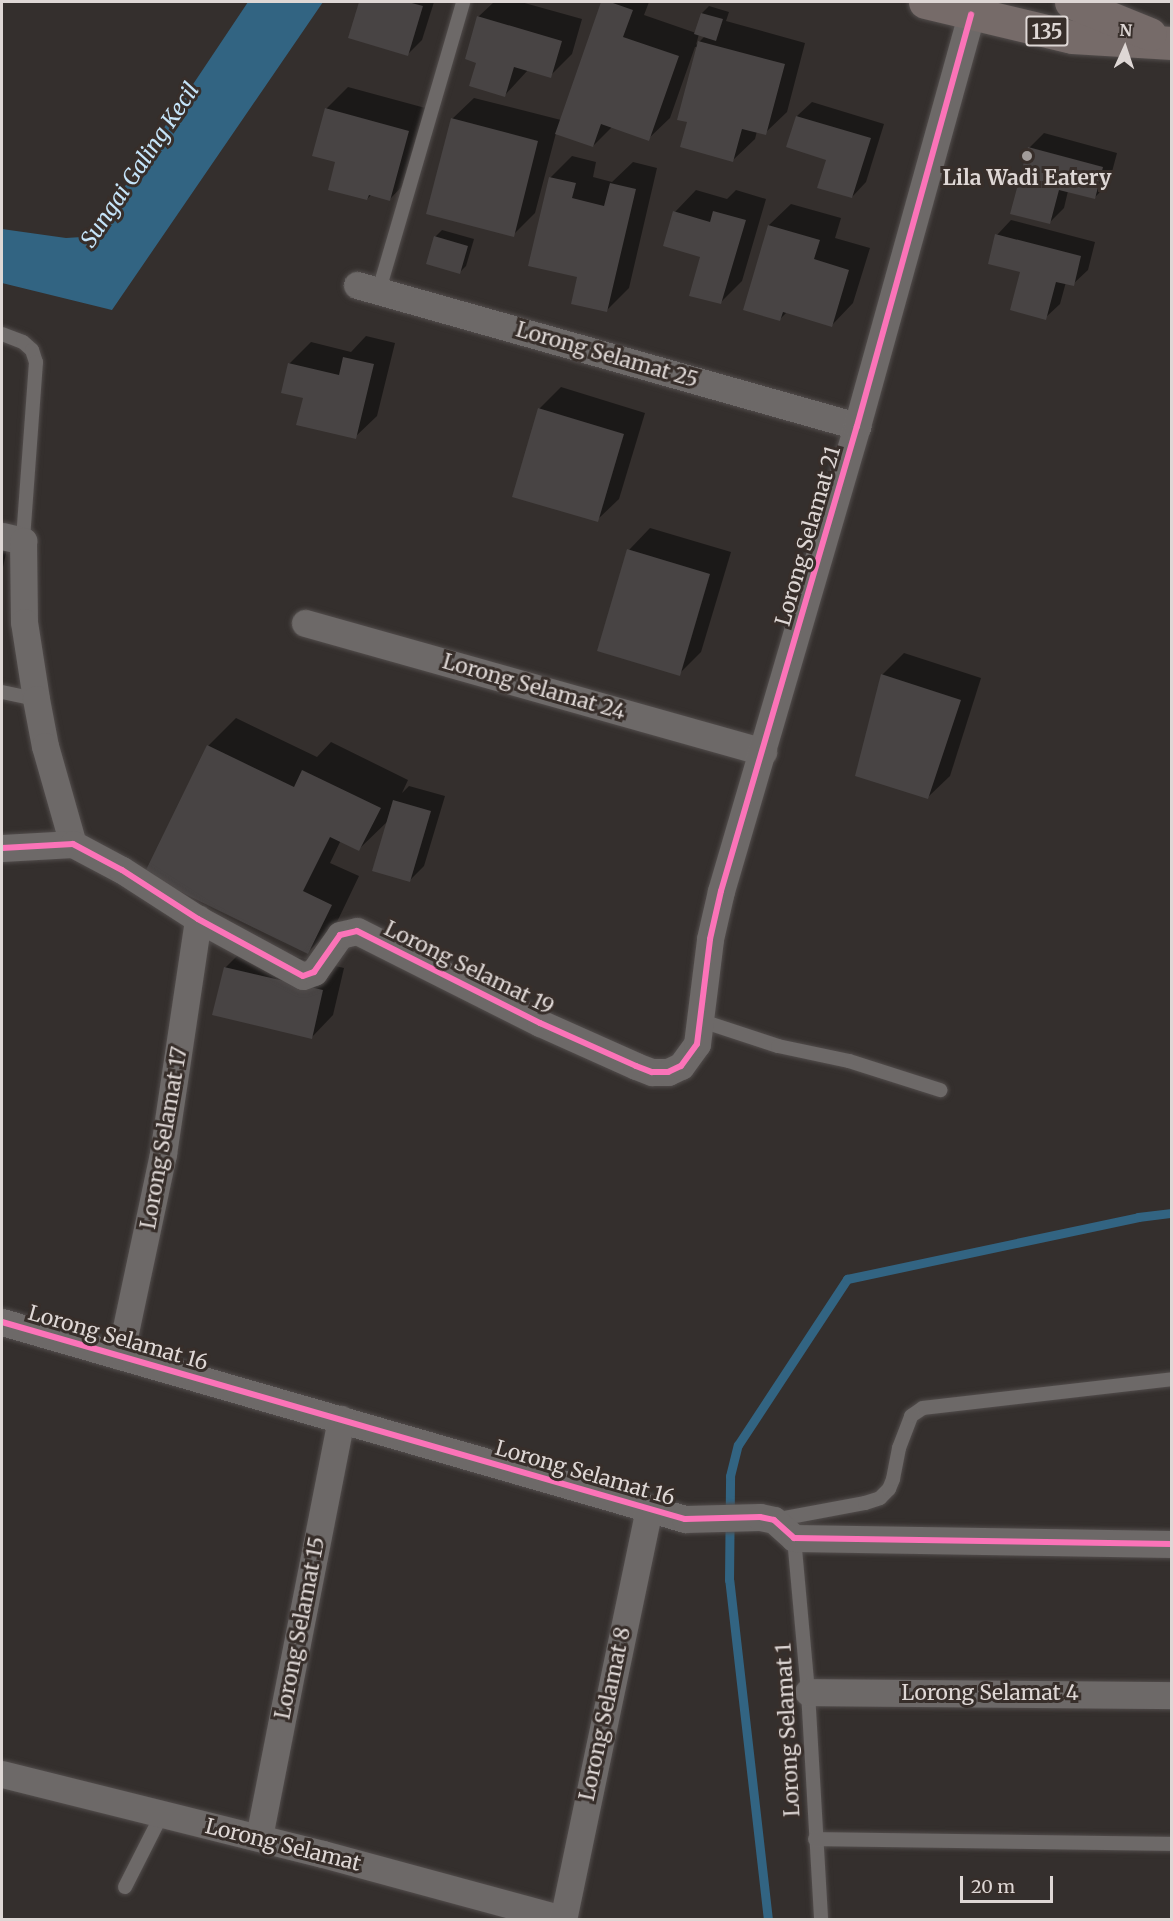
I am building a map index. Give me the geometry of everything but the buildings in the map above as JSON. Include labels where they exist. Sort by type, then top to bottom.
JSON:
[{"type":"main road","name":"135","points":[[925,2],[1072,37],[1172,43]]},
{"type":"main road","name":"135","points":[[1071,2],[1172,43]]},
{"type":"street","name":"Lorong Selamat 21","points":[[681,1066],[697,1044],[702,1021],[710,939],[971,14]]},
{"type":"street","name":"Lorong Selamat 25","points":[[368,288],[856,426]]},
{"type":"street","points":[[2,848],[74,844],[45,746],[12,538]]},
{"type":"street","name":"Lorong Selamat 24","points":[[305,623],[763,752]]},
{"type":"street","name":"Lorong Selamat 19","points":[[74,844],[122,870],[198,919],[303,976],[314,972],[340,935],[357,931],[540,1023],[636,1066],[652,1072],[668,1072],[681,1066]]},
{"type":"street","name":"Lorong Selamat 17","points":[[120,1356],[164,1154],[198,919]]},
{"type":"street","name":"Lorong Selamat 16","points":[[2,1322],[685,1519],[716,1520],[746,1517],[774,1520]]},
{"type":"street","name":"Lorong Selamat 15","points":[[259,1838],[340,1419]]},
{"type":"street","name":"Lorong Selamat 8","points":[[563,1919],[649,1509]]},
{"type":"street","points":[[774,1520],[794,1539],[1172,1544]]},
{"type":"street","name":"Lorong Selamat 4","points":[[808,1692],[1172,1695]]},
{"type":"street","name":"Lorong Selamat","points":[[2,1774],[259,1838],[563,1919]]},
{"type":"lane","points":[[368,288],[463,2]]},
{"type":"lane","points":[[2,334],[23,342],[32,350],[36,362],[12,538]]},
{"type":"lane","points":[[2,692],[36,699]]},
{"type":"lane","points":[[702,1021],[778,1046],[849,1061],[940,1090]]},
{"type":"lane","points":[[774,1520],[865,1503],[880,1498],[889,1489],[893,1479],[899,1448],[911,1416],[923,1408],[1172,1379]]},
{"type":"lane","name":"Lorong Selamat 1","points":[[794,1539],[808,1692],[821,1920]]},
{"type":"lane","points":[[125,1887],[162,1814]]},
{"type":"lane","points":[[815,1839],[1172,1844]]},
{"type":"water","name":"Sungai Galing Kecil","points":[[248,2],[323,2],[112,310],[2,283],[2,229],[66,238],[82,237],[95,231]]},
{"type":"waterway","points":[[768,1920],[729,1580],[730,1476],[738,1445],[847,1279],[1138,1217],[1172,1213]]},
{"type":"cycle path","points":[[2,848],[73,844],[122,870],[198,919],[303,976],[314,972],[340,935],[357,931],[540,1023],[636,1066],[652,1072],[668,1072],[681,1066],[697,1044],[710,939],[721,891],[857,426],[971,14]]},
{"type":"cycle path","points":[[2,1322],[685,1519],[760,1517],[774,1520],[794,1538],[1172,1544]]},
{"type":"place","name":"Lila Wadi Eatery","points":[[1027,156]]}]
